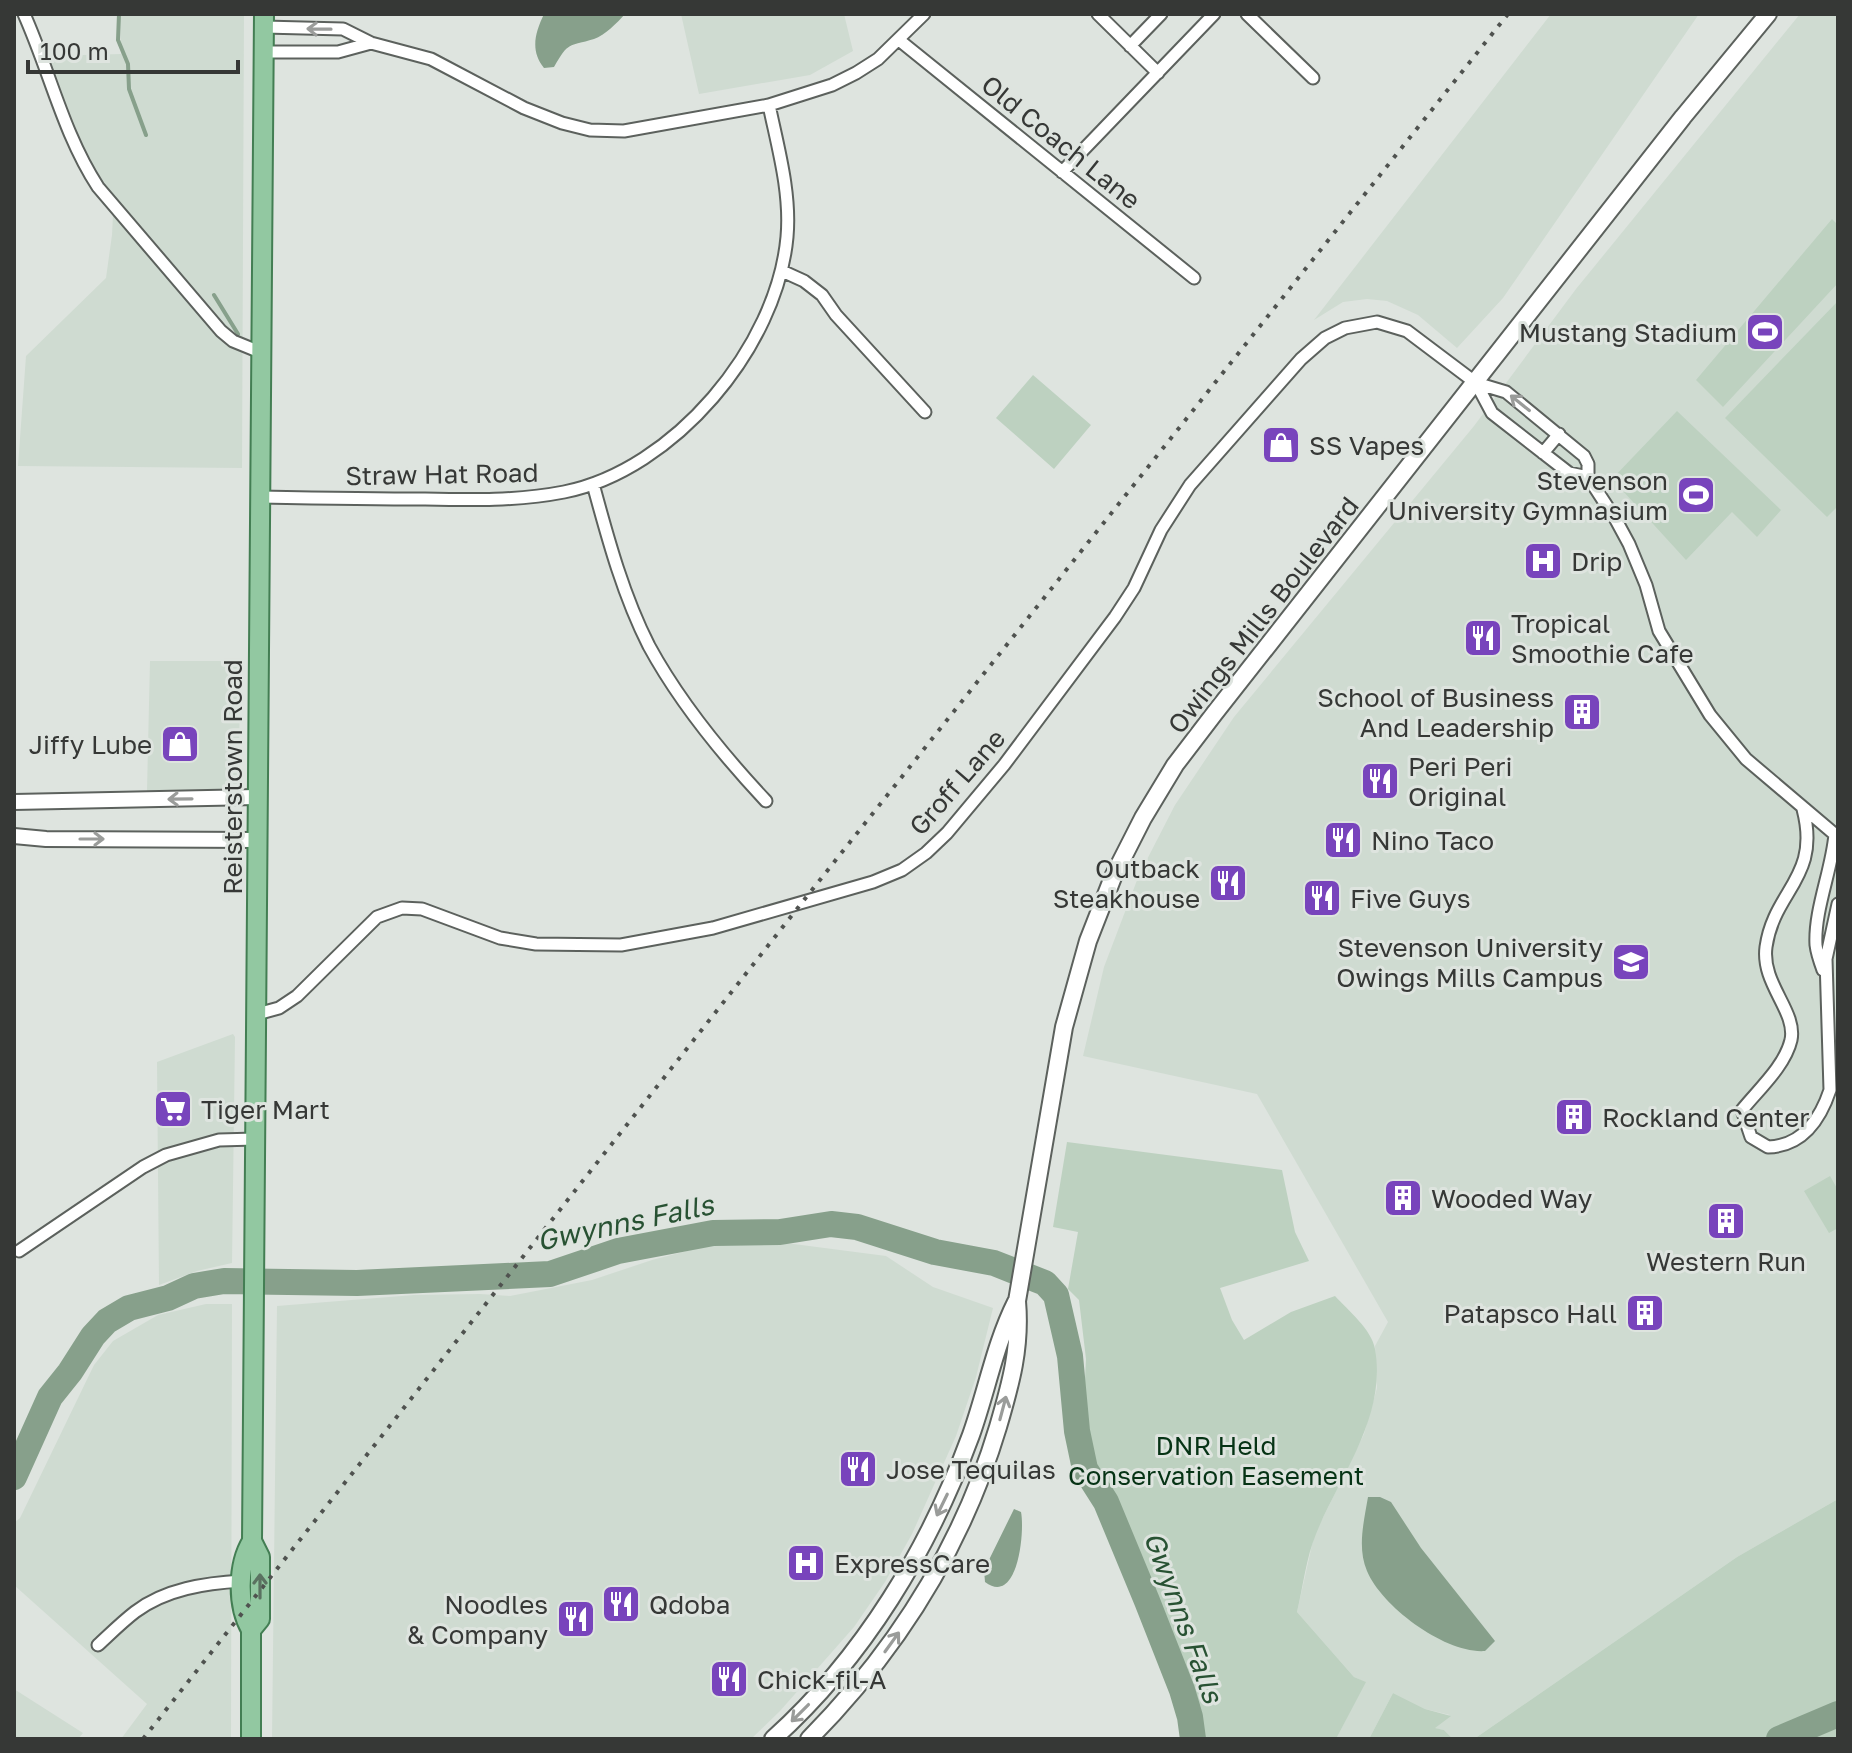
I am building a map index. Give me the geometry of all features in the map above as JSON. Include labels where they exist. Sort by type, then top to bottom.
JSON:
[{"type":"main road","name":"Owings Mills Boulevard","points":[[809,1739],[857,1688],[919,1604],[956,1536],[983,1473],[1005,1402],[1020,1334],[1017,1301],[1055,1074],[1074,983],[1095,920],[1133,836],[1164,782],[1195,739],[1683,117],[1768,14]]},
{"type":"main road","name":"Reisterstown Road","points":[[251,1630],[260,1619],[260,1557],[252,1541],[264,21]]},
{"type":"main road","name":"Owings Mills Boulevard","points":[[773,1739],[804,1710],[848,1659],[911,1563],[962,1459],[1001,1332],[1017,1301]]},
{"type":"main road","name":"Reisterstown Road","points":[[251,1739],[251,1630],[242,1615],[242,1581],[243,1556],[252,1541]]},
{"type":"street","points":[[24,14],[38,45],[67,132],[98,187],[221,331],[233,341],[260,352]]},
{"type":"street","points":[[264,21],[343,29],[371,43],[431,59],[524,108],[562,123],[590,130],[624,131],[769,105],[832,85],[856,73],[899,40],[924,14]]},
{"type":"street","points":[[1098,14],[1158,73]]},
{"type":"street","points":[[1130,46],[1161,14]]},
{"type":"street","points":[[1062,172],[1214,14]]},
{"type":"street","points":[[1247,14],[1313,78]]},
{"type":"street","name":"Old Coach Lane","points":[[899,40],[1194,278]]},
{"type":"street","points":[[264,52],[338,52],[371,43]]},
{"type":"street","name":"Straw Hat Road","points":[[260,497],[481,500],[544,495],[593,484],[626,470],[652,453],[701,410],[747,352],[772,303],[782,271],[787,205],[769,105]]},
{"type":"street","points":[[782,271],[804,281],[822,295],[836,315],[925,412]]},
{"type":"street","name":"Groff Lane","points":[[257,1014],[279,1008],[297,996],[377,917],[402,908],[422,909],[500,938],[536,944],[621,945],[713,928],[873,882],[902,870],[947,833],[1004,765],[1115,617],[1134,588],[1161,530],[1190,485],[1317,344],[1356,324],[1388,323],[1407,331],[1476,383]]},
{"type":"street","points":[[1476,383],[1506,392],[1584,456],[1588,464],[1588,477],[1629,544],[1646,585],[1659,631],[1710,715],[1746,759],[1836,836],[1816,928],[1816,948],[1827,982]]},
{"type":"street","points":[[1476,383],[1492,413],[1569,473],[1588,477]]},
{"type":"street","points":[[1543,453],[1559,434]]},
{"type":"street","points":[[593,484],[614,557],[649,644],[693,714],[766,801]]},
{"type":"street","points":[[14,802],[258,797]]},
{"type":"street","points":[[1802,809],[1808,828],[1804,865],[1773,923],[1765,959],[1766,971],[1792,1034],[1785,1056],[1742,1110],[1751,1137],[1768,1147],[1793,1142],[1803,1135],[1824,1108],[1830,1090],[1826,959],[1838,904]]},
{"type":"street","points":[[14,836],[46,839],[258,840]]},
{"type":"street","points":[[19,1251],[143,1167],[166,1155],[219,1140],[255,1139]]},
{"type":"street","points":[[98,1645],[136,1611],[157,1599],[219,1582],[242,1581]]},
{"type":"shaded area","points":[[120,14],[244,14],[242,468],[18,466],[26,356],[106,278],[112,235],[114,195],[101,183],[85,158],[46,56],[121,54]]},
{"type":"shaded area","points":[[544,14],[625,14],[602,35],[566,49],[554,67],[544,68],[535,42]]},
{"type":"shaded area","points":[[681,14],[844,14],[853,51],[810,75],[699,94]]},
{"type":"shaded area","points":[[1551,14],[1699,14],[1503,298],[1457,348],[1418,315],[1387,301],[1367,299],[1343,302],[1314,320]]},
{"type":"shaded area","name":"Stevenson University Owings Mills Campus","points":[[1800,14],[1838,14],[1838,1499],[1737,1557],[1474,1739],[1453,1739],[1444,1730],[1434,1728],[1450,1715],[1425,1709],[1393,1693],[1369,1739],[1336,1739],[1365,1682],[1354,1677],[1297,1612],[1314,1536],[1364,1434],[1377,1388],[1375,1346],[1388,1322],[1257,1094],[1083,1056],[1104,967],[1139,875],[1175,805],[1234,717],[1474,426],[1576,289]]},
{"type":"shaded area","points":[[150,661],[240,661],[239,779],[231,789],[147,791]]},
{"type":"shaded area","points":[[233,1034],[232,1263],[197,1271],[159,1285],[157,1062]]},
{"type":"shaded area","points":[[786,1243],[886,1256],[933,1287],[993,1308],[976,1377],[956,1436],[912,1534],[885,1582],[854,1627],[780,1711],[751,1739],[272,1739],[277,1306],[414,1295],[510,1296],[592,1280],[710,1245]]},
{"type":"shaded area","points":[[206,1304],[232,1304],[231,1739],[121,1739],[147,1704],[14,1585],[14,1523],[20,1518],[94,1365],[113,1341],[158,1315]]},
{"type":"shaded area","points":[[1368,1497],[1380,1497],[1391,1502],[1421,1548],[1495,1641],[1485,1651],[1452,1645],[1417,1626],[1375,1585],[1362,1553]]},
{"type":"shaded area","points":[[1014,1509],[1021,1512],[1022,1521],[1017,1564],[1005,1584],[996,1587],[985,1582],[984,1570]]},
{"type":"shaded area","points":[[14,1689],[83,1733],[78,1739],[14,1739]]},
{"type":"green space","name":"Mustang Stadium","points":[[1832,219],[1838,225],[1838,283],[1723,407],[1696,380]]},
{"type":"green space","points":[[1838,301],[1838,506],[1827,517],[1725,418]]},
{"type":"green space","points":[[1033,375],[1091,425],[1054,469],[996,418]]},
{"type":"green space","name":"Stevenson University Gymnasium","points":[[1677,411],[1781,510],[1757,537],[1732,512],[1686,560],[1612,479]]},
{"type":"green space","name":"DNR Held Conservation Easement","points":[[1067,1142],[1282,1170],[1295,1232],[1309,1261],[1220,1288],[1232,1320],[1244,1340],[1291,1312],[1335,1296],[1359,1321],[1373,1342],[1377,1374],[1368,1422],[1313,1543],[1297,1612],[1354,1677],[1366,1682],[1336,1739],[1193,1739],[1178,1672],[1111,1523],[1080,1475],[1086,1359],[1079,1300],[1068,1289],[1078,1232],[1053,1227]]},
{"type":"green space","points":[[1830,1176],[1838,1190],[1838,1228],[1829,1233],[1804,1191]]},
{"type":"green space","points":[[1838,1499],[1838,1739],[1474,1739],[1737,1557]]},
{"type":"green space","points":[[1393,1693],[1425,1709],[1451,1716],[1435,1728],[1444,1730],[1453,1739],[1369,1739]]},
{"type":"waterway","points":[[119,14],[118,40],[128,64],[129,89],[146,135]]},
{"type":"waterway","points":[[214,295],[238,334]]},
{"type":"waterway","name":"Gwynns Falls","points":[[14,1477],[50,1397],[107,1321],[129,1308],[168,1298],[194,1286],[224,1281],[357,1283],[550,1274],[618,1251],[713,1233],[780,1232],[831,1224],[857,1227],[935,1252],[994,1263],[1045,1283],[1056,1295],[1070,1356],[1077,1431],[1085,1469],[1106,1502],[1147,1601],[1182,1690],[1193,1739]]},
{"type":"waterway","name":"Gwynns Falls","points":[[1779,1739],[1838,1714]]},
{"type":"railway","points":[[143,1739],[1508,14]]},
{"type":"place","name":"Mustang Stadium","points":[[1765,332]]},
{"type":"place","name":"SS Vapes","points":[[1281,445]]},
{"type":"place","name":"Stevenson University Gymnasium","points":[[1696,495]]},
{"type":"place","name":"Drip","points":[[1543,561]]},
{"type":"place","name":"Tropical Smoothie Cafe","points":[[1483,638]]},
{"type":"place","name":"School of Business And Leadership","points":[[1582,712]]},
{"type":"place","name":"Jiffy Lube","points":[[180,744]]},
{"type":"place","name":"Peri Peri Original","points":[[1380,781]]},
{"type":"place","name":"Nino Taco","points":[[1343,840]]},
{"type":"place","name":"Outback Steakhouse","points":[[1228,883]]},
{"type":"place","name":"Five Guys","points":[[1322,898]]},
{"type":"place","name":"Stevenson University Owings Mills Campus","points":[[1631,962]]},
{"type":"place","name":"Tiger Mart","points":[[173,1109]]},
{"type":"place","name":"Rockland Center","points":[[1574,1117]]},
{"type":"place","name":"Wooded Way","points":[[1403,1198]]},
{"type":"place","name":"Western Run","points":[[1726,1221]]},
{"type":"place","name":"Patapsco Hall","points":[[1645,1313]]},
{"type":"place","name":"Jose Tequilas","points":[[858,1469]]},
{"type":"place","name":"ExpressCare","points":[[806,1563]]},
{"type":"place","name":"Qdoba","points":[[621,1604]]},
{"type":"place","name":"Noodles & Company","points":[[576,1619]]},
{"type":"place","name":"Chick-fil-A","points":[[729,1679]]}]
